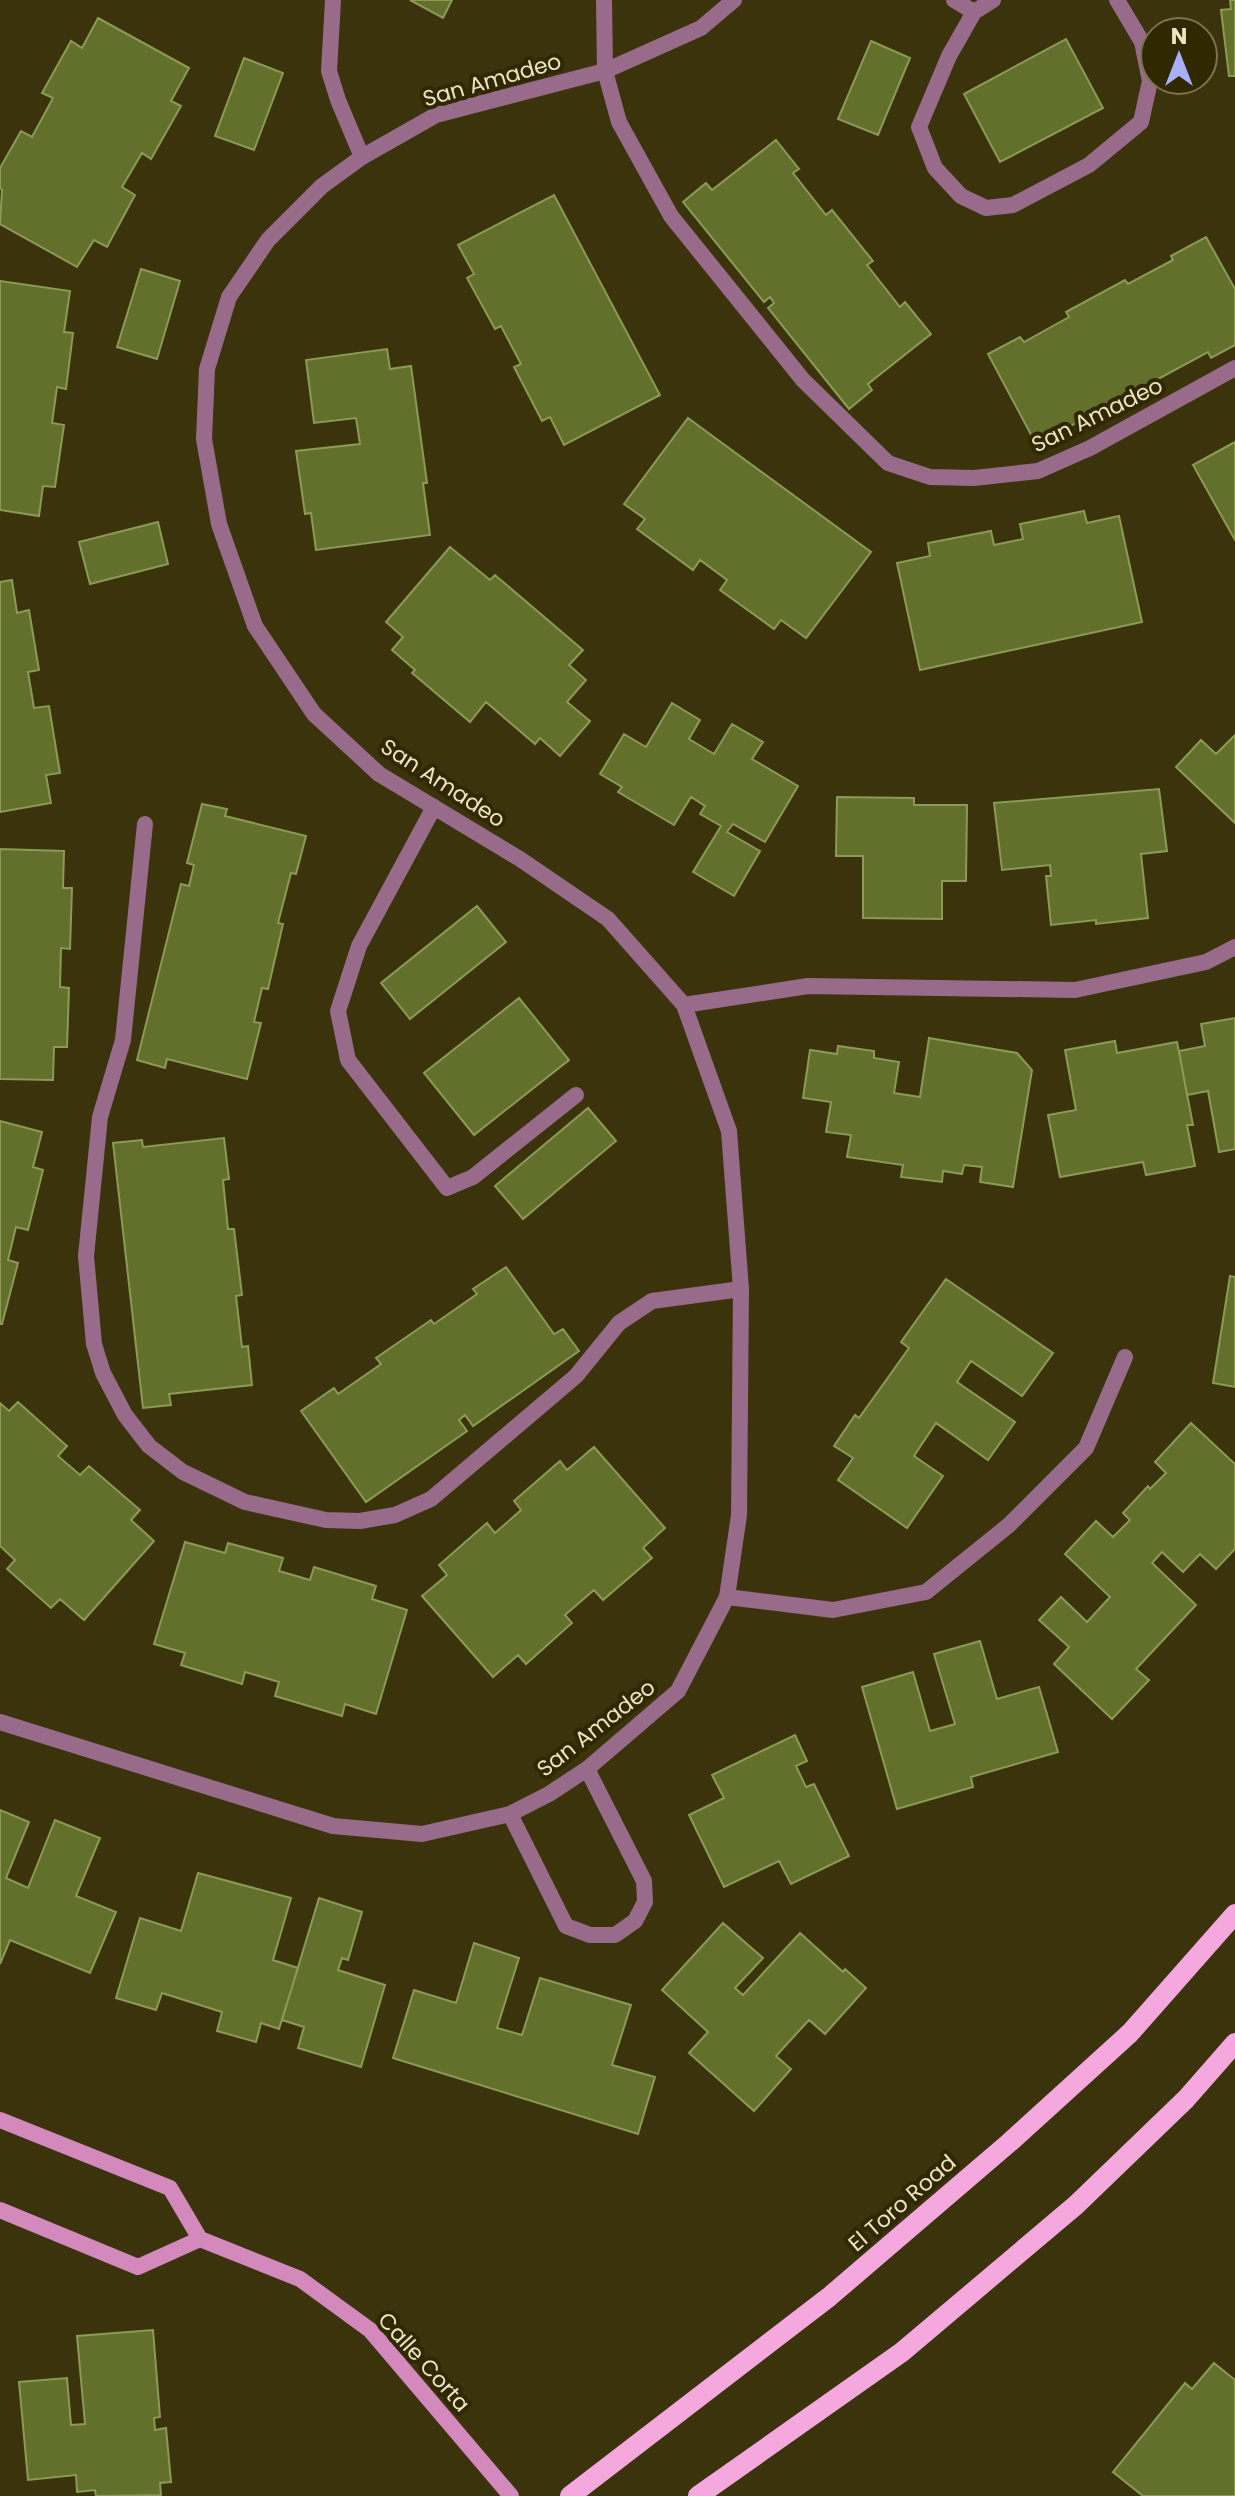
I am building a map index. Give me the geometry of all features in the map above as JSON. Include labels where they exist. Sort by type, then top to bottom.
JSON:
[{"type":"main road","name":"El Toro Road","points":[[570,2496],[829,2297],[1010,2142],[1130,2033],[1235,1914]]},
{"type":"main road","points":[[698,2496],[902,2352],[1076,2205],[1186,2099],[1235,2043]]},
{"type":"street","points":[[333,0],[329,71],[362,157]]},
{"type":"street","points":[[604,0],[605,71]]},
{"type":"street","name":"San Amadeo","points":[[0,1722],[333,1826],[422,1834],[510,1814],[549,1794],[587,1769],[678,1691],[727,1597],[739,1515],[741,1289],[729,1131],[684,1005],[608,919],[520,859],[379,774],[314,714],[255,626],[219,524],[204,439],[207,369],[229,297],[268,240],[322,186],[362,157],[436,115],[605,71],[701,28],[734,0]]},
{"type":"street","points":[[954,0],[974,12]]},
{"type":"street","points":[[993,0],[974,12],[949,56],[919,127],[935,168],[961,196],[986,208],[1013,205],[1089,165],[1141,122],[1150,81],[1142,42],[1117,0]]},
{"type":"street","name":"San Amadeo","points":[[605,71],[619,122],[671,216],[803,380],[888,463],[930,477],[974,478],[1038,471],[1090,448],[1235,368]]},
{"type":"street","points":[[434,807],[359,946],[338,1011],[348,1060],[447,1188],[473,1177],[576,1095]]},
{"type":"street","points":[[145,824],[123,1040],[100,1117],[86,1256],[94,1344],[103,1373],[125,1415],[149,1446],[183,1472],[245,1502],[326,1520],[360,1521],[395,1515],[431,1499],[576,1376],[619,1323],[652,1301],[741,1289]]},
{"type":"street","points":[[684,1005],[808,986],[1075,990],[1206,962],[1235,947]]},
{"type":"street","points":[[727,1597],[833,1610],[926,1592],[1009,1525],[1086,1448],[1125,1357]]},
{"type":"street","points":[[510,1814],[566,1926],[590,1935],[615,1935],[635,1921],[645,1902],[644,1881],[587,1769]]},
{"type":"street","points":[[0,2120],[170,2188],[200,2239],[138,2267],[0,2210]]},
{"type":"street","name":"Calle Corta","points":[[200,2239],[300,2279],[370,2330],[511,2496]]},
{"type":"building","points":[[410,0],[452,0],[443,18]]},
{"type":"building","points":[[1230,0],[1235,0],[1235,76],[1229,76],[1221,10],[1231,9]]},
{"type":"building","points":[[98,18],[189,68],[171,101],[181,106],[151,159],[142,153],[122,187],[135,195],[107,247],[94,240],[77,267],[0,224],[0,168],[21,131],[32,137],[53,98],[42,93],[71,41],[82,48]]},
{"type":"building","points":[[1066,39],[1103,108],[1000,162],[964,94]]},
{"type":"building","points":[[871,41],[910,58],[878,135],[838,119]]},
{"type":"building","points":[[244,58],[283,73],[254,150],[215,136]]},
{"type":"building","points":[[776,140],[799,169],[793,173],[826,215],[832,210],[873,261],[867,265],[900,307],[905,302],[931,334],[868,384],[872,390],[849,409],[768,308],[774,303],[770,297],[764,302],[683,202],[706,183],[712,190]]},
{"type":"building","points":[[554,195],[660,395],[564,445],[550,417],[542,421],[514,367],[521,364],[501,326],[495,329],[467,278],[474,274],[458,245]]},
{"type":"building","points":[[1206,237],[1235,289],[1235,345],[1211,358],[1208,352],[1145,386],[1149,393],[1097,420],[1093,414],[1036,444],[988,354],[1020,337],[1024,342],[1069,317],[1066,312],[1125,280],[1128,284],[1173,260],[1171,256]]},
{"type":"building","points":[[141,269],[180,281],[157,359],[117,347]]},
{"type":"building","points":[[0,281],[70,291],[64,332],[73,333],[66,389],[57,387],[52,423],[64,425],[55,487],[43,486],[39,516],[0,510]]},
{"type":"building","points":[[387,349],[390,369],[411,366],[427,483],[423,483],[430,535],[316,550],[311,513],[305,514],[296,451],[360,444],[356,418],[314,423],[306,360]]},
{"type":"building","points":[[688,418],[871,552],[806,638],[781,620],[774,629],[720,590],[727,580],[700,560],[693,570],[637,529],[645,519],[624,504]]},
{"type":"building","points":[[1235,442],[1235,540],[1193,465]]},
{"type":"building","points":[[1084,511],[1087,523],[1119,516],[1142,622],[920,670],[897,563],[930,556],[928,543],[991,531],[994,545],[1023,539],[1020,524]]},
{"type":"building","points":[[158,522],[168,564],[90,584],[79,542]]},
{"type":"building","points":[[450,547],[490,580],[495,575],[583,650],[569,665],[586,680],[567,702],[590,721],[560,756],[540,738],[535,744],[486,702],[470,722],[412,673],[415,670],[392,650],[403,637],[386,622]]},
{"type":"building","points":[[12,580],[17,613],[29,610],[39,670],[28,672],[34,708],[49,706],[60,773],[46,775],[51,803],[0,812],[0,582]]},
{"type":"building","points":[[672,703],[700,720],[689,739],[714,754],[732,724],[763,742],[752,759],[798,786],[765,842],[733,824],[727,832],[760,851],[734,896],[693,872],[721,826],[700,814],[705,806],[691,797],[674,825],[618,792],[622,787],[600,774],[624,734],[646,747]]},
{"type":"building","points":[[1235,735],[1235,823],[1176,767],[1201,740],[1216,754]]},
{"type":"building","points":[[1159,789],[1167,851],[1141,854],[1148,918],[1051,925],[1046,876],[1051,876],[1050,865],[1002,870],[994,803]]},
{"type":"building","points":[[837,797],[914,798],[914,805],[967,805],[966,881],[942,881],[942,919],[863,918],[863,856],[836,856]]},
{"type":"building","points":[[202,804],[227,809],[225,816],[306,836],[296,874],[291,873],[278,923],[283,924],[268,989],[262,988],[254,1022],[261,1023],[247,1079],[167,1059],[165,1068],[137,1060],[181,884],[189,886],[194,865],[187,863]]},
{"type":"building","points":[[0,849],[64,851],[63,888],[72,888],[70,949],[61,948],[60,987],[69,988],[67,1047],[54,1047],[53,1080],[0,1079]]},
{"type":"building","points":[[477,906],[506,942],[410,1019],[381,983]]},
{"type":"building","points":[[519,998],[569,1060],[474,1135],[424,1073]]},
{"type":"building","points":[[1235,1018],[1235,1149],[1219,1152],[1208,1091],[1187,1095],[1179,1051],[1205,1046],[1201,1024]]},
{"type":"building","points":[[929,1038],[1017,1053],[1032,1070],[1013,1187],[980,1182],[982,1167],[964,1165],[962,1174],[943,1171],[942,1182],[901,1177],[903,1165],[847,1157],[851,1135],[826,1132],[831,1102],[803,1098],[810,1050],[837,1054],[838,1046],[874,1051],[874,1058],[899,1062],[894,1093],[920,1097]]},
{"type":"building","points":[[1115,1041],[1117,1053],[1177,1042],[1193,1125],[1187,1125],[1195,1166],[1146,1175],[1143,1162],[1060,1177],[1048,1115],[1076,1110],[1065,1050]]},
{"type":"building","points":[[588,1108],[616,1141],[523,1219],[495,1186]]},
{"type":"building","points":[[0,1121],[42,1132],[33,1167],[43,1170],[28,1230],[16,1227],[8,1260],[18,1263],[2,1324],[0,1324]]},
{"type":"building","points":[[224,1138],[229,1179],[223,1180],[228,1229],[234,1229],[242,1295],[236,1296],[242,1347],[248,1346],[252,1385],[169,1394],[171,1405],[143,1408],[113,1143],[142,1140],[143,1147]]},
{"type":"building","points":[[506,1267],[554,1334],[563,1329],[579,1351],[473,1426],[465,1415],[459,1420],[467,1431],[366,1502],[301,1411],[334,1388],[338,1394],[381,1364],[376,1358],[431,1320],[434,1324],[477,1294],[473,1289]]},
{"type":"building","points":[[1230,1276],[1235,1277],[1235,1387],[1213,1383]]},
{"type":"building","points":[[946,1279],[1053,1353],[1022,1396],[971,1361],[957,1382],[1015,1422],[988,1460],[936,1423],[914,1456],[943,1476],[907,1528],[838,1480],[853,1458],[834,1446],[855,1415],[859,1418],[909,1348],[901,1342]]},
{"type":"building","points":[[18,1402],[67,1446],[58,1456],[80,1475],[89,1466],[140,1510],[131,1520],[154,1541],[84,1620],[60,1599],[51,1608],[7,1569],[15,1560],[0,1546],[0,1403],[9,1411]]},
{"type":"building","points":[[1191,1423],[1235,1464],[1235,1549],[1216,1569],[1200,1554],[1183,1572],[1162,1552],[1152,1563],[1196,1605],[1136,1669],[1149,1680],[1112,1719],[1054,1664],[1069,1647],[1039,1620],[1061,1597],[1087,1622],[1110,1597],[1065,1554],[1096,1521],[1113,1537],[1130,1520],[1123,1513],[1148,1486],[1150,1489],[1166,1473],[1155,1462]]},
{"type":"building","points":[[594,1447],[665,1528],[643,1548],[652,1558],[603,1600],[594,1590],[565,1615],[572,1623],[526,1664],[518,1655],[493,1677],[422,1596],[447,1575],[439,1565],[487,1523],[495,1533],[521,1510],[514,1501],[560,1461],[567,1470]]},
{"type":"building","points":[[185,1542],[225,1553],[228,1543],[283,1558],[279,1571],[310,1580],[314,1567],[376,1586],[372,1599],[407,1610],[376,1714],[345,1704],[342,1716],[275,1696],[279,1682],[245,1672],[242,1684],[181,1665],[185,1653],[154,1644]]},
{"type":"building","points":[[980,1641],[997,1699],[1039,1687],[1058,1752],[971,1777],[973,1787],[897,1809],[862,1687],[913,1672],[930,1731],[955,1724],[934,1654]]},
{"type":"building","points":[[795,1735],[807,1761],[796,1766],[806,1787],[814,1784],[849,1856],[791,1884],[779,1861],[724,1887],[689,1815],[724,1798],[712,1775]]},
{"type":"building","points":[[0,1810],[29,1822],[6,1878],[28,1888],[55,1820],[100,1838],[76,1896],[116,1912],[90,1973],[10,1940],[0,1964]]},
{"type":"building","points":[[198,1873],[291,1898],[273,1960],[298,1968],[279,2029],[261,2023],[256,2042],[217,2031],[222,2012],[162,1993],[156,2010],[116,1998],[140,1918],[181,1931]]},
{"type":"building","points":[[319,1898],[362,1912],[348,1960],[342,1958],[338,1970],[385,1985],[361,2067],[298,2048],[304,2027],[282,2020]]},
{"type":"building","points":[[723,1923],[763,1958],[735,1988],[743,1995],[800,1933],[843,1972],[845,1969],[866,1988],[825,2034],[809,2020],[776,2056],[791,2069],[754,2111],[689,2053],[708,2032],[662,1990]]},
{"type":"building","points":[[474,1943],[519,1958],[497,2028],[522,2035],[540,1978],[631,2005],[612,2065],[655,2077],[638,2134],[393,2058],[414,1990],[456,2003]]},
{"type":"building","points":[[153,2330],[160,2417],[154,2418],[155,2430],[166,2428],[171,2482],[160,2483],[161,2495],[96,2496],[95,2490],[77,2492],[76,2475],[28,2480],[19,2382],[67,2378],[71,2425],[85,2424],[77,2336]]},
{"type":"building","points":[[1214,2363],[1235,2380],[1235,2496],[1143,2496],[1113,2472],[1185,2383],[1192,2389]]}]
